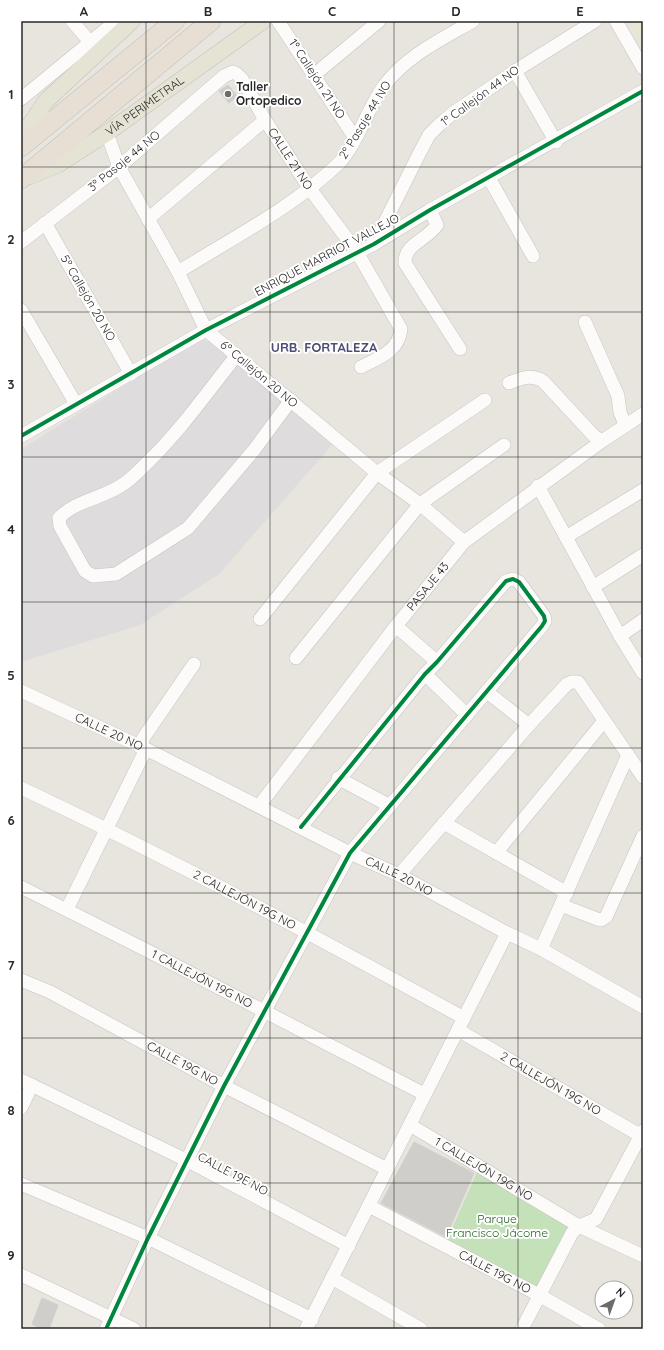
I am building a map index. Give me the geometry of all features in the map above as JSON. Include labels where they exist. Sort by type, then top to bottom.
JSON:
[{"type":"highway","points":[[21,147],[175,21]]},
{"type":"highway","name":"VÍA PERIMETRAL","points":[[21,179],[211,21]]},
{"type":"main road","points":[[21,138],[46,101],[132,21]]},
{"type":"main road","name":"VÍA PERIMETRAL","points":[[21,179],[59,164],[107,133],[263,21]]},
{"type":"street","points":[[72,21],[93,40]]},
{"type":"street","points":[[83,21],[93,40]]},
{"type":"street","points":[[21,99],[116,21]]},
{"type":"street","name":"1º Callejón 21 NO","points":[[278,21],[355,138]]},
{"type":"street","points":[[314,75],[378,21]]},
{"type":"street","name":"2º Pasaje 44 NO","points":[[178,272],[310,189],[340,162],[383,88],[397,70],[410,58],[473,21]]},
{"type":"street","name":"1º Callejón 44 NO","points":[[374,244],[430,135],[453,113],[515,71],[595,21]]},
{"type":"street","points":[[616,21],[643,68]]},
{"type":"street","points":[[515,71],[556,142]]},
{"type":"street","name":"CALLE 21 NO","points":[[224,76],[233,72],[237,74],[264,120],[310,189],[357,252],[401,328],[400,339],[396,346],[361,367]]},
{"type":"street","name":"3º Pasaje 44 NO","points":[[21,242],[119,168],[224,76]]},
{"type":"street","name":"ENRIQUE MARRIOT VALLEJO","points":[[22,433],[131,374],[206,330],[374,244],[430,210],[556,142],[643,92]]},
{"type":"street","points":[[148,219],[264,120]]},
{"type":"street","name":"6º Callejón 20 NO","points":[[107,133],[119,168],[178,272],[206,330],[291,400],[377,474],[420,504],[464,542]]},
{"type":"street","points":[[489,178],[533,256]]},
{"type":"street","points":[[430,210],[437,225],[431,234],[408,249],[405,257],[405,263],[460,349]]},
{"type":"street","name":"5º Callejón 20 NO","points":[[45,223],[131,374]]},
{"type":"street","points":[[21,310],[76,404]]},
{"type":"street","points":[[585,322],[618,396],[620,412],[625,425]]},
{"type":"street","points":[[237,355],[183,424],[134,475],[112,491],[91,499],[64,513],[59,518],[60,526],[85,571],[94,576],[116,574],[188,528],[254,450],[291,400]]},
{"type":"street","points":[[509,382],[527,376],[535,376],[543,381],[594,436],[602,441]]},
{"type":"street","points":[[260,619],[377,474],[485,400]]},
{"type":"street","name":"PASAJE 43","points":[[259,806],[396,626],[464,542],[538,486],[643,414]]},
{"type":"street","points":[[296,658],[420,504],[504,445]]},
{"type":"street","points":[[538,486],[620,636],[643,673]]},
{"type":"street","points":[[566,537],[643,490]]},
{"type":"street","points":[[593,587],[643,555]]},
{"type":"street","points":[[108,1323],[186,1160],[224,1086],[350,852],[468,715],[545,621],[544,616],[519,582],[513,579],[506,581],[425,674],[338,778],[301,827]]},
{"type":"street","points":[[620,636],[643,620]]},
{"type":"street","points":[[396,626],[437,662]]},
{"type":"street","points":[[67,909],[143,748],[144,737],[194,664]]},
{"type":"street","points":[[425,674],[468,715]]},
{"type":"street","points":[[399,875],[529,725],[567,684],[578,682],[643,777]]},
{"type":"street","name":"CALLE 20 NO","points":[[21,691],[143,748],[399,875],[507,933],[542,949],[643,1007]]},
{"type":"street","points":[[487,692],[529,725]]},
{"type":"street","points":[[496,853],[604,721]]},
{"type":"street","points":[[542,949],[628,755]]},
{"type":"street","points":[[338,778],[390,806]]},
{"type":"street","name":"2 CALLEJÓN 19G NO","points":[[21,788],[106,829],[307,932],[464,1018]]},
{"type":"street","points":[[444,823],[567,893]]},
{"type":"street","points":[[561,905],[597,919],[601,920],[606,917],[643,836]]},
{"type":"street","name":"1 CALLEJÓN 19G NO","points":[[21,887],[67,909],[263,1012],[424,1094]]},
{"type":"street","points":[[21,1184],[148,1238],[309,1324],[410,1125],[424,1094],[507,933]]},
{"type":"street","name":"CALLE 19G NO","points":[[21,980],[50,992],[224,1086],[387,1169]]},
{"type":"street","name":"2 CALLEJÓN 19G NO","points":[[458,1030],[642,1134]]},
{"type":"street","points":[[21,1108],[26,1083]]},
{"type":"street","name":"CALLE 19E NO","points":[[26,1083],[186,1160],[349,1246]]},
{"type":"street","name":"1 CALLEJÓN 19G NO","points":[[410,1125],[579,1226],[643,1256]]},
{"type":"street","points":[[522,1329],[538,1295],[572,1233],[579,1226],[596,1219],[642,1134]]},
{"type":"street","name":"CALLE 19G NO","points":[[369,1206],[538,1295],[599,1329]]},
{"type":"street","points":[[21,1275],[108,1323],[134,1329]]},
{"type":"street","points":[[332,1278],[421,1329]]},
{"type":"shaded area","points":[[628,21],[643,21],[643,47]]},
{"type":"shaded area","points":[[202,340],[210,341],[332,445],[219,574],[140,625],[21,662],[21,449],[195,342]]},
{"type":"green space","name":"Parque Francisco Jácome","points":[[478,1170],[572,1225],[537,1290],[446,1242]]},
{"type":"building","name":"Taller Ortopedico","points":[[228,85],[237,96],[229,103],[219,91]]},
{"type":"building","points":[[414,1142],[474,1173],[446,1237],[381,1203]]},
{"type":"building","points":[[42,1298],[58,1305],[49,1329],[41,1329],[32,1324]]},
{"type":"cycle path","points":[[21,436],[206,330],[374,244],[430,210],[643,91]]},
{"type":"cycle path","points":[[106,1329],[148,1238],[224,1086],[350,853],[545,621],[544,616],[519,582],[513,579],[506,581],[425,674],[301,827]]},
{"type":"place","name":"Taller Ortopedico","points":[[228,94]]},
{"type":"district","name":"URB. FORTALEZA","points":[[324,347]]}]
